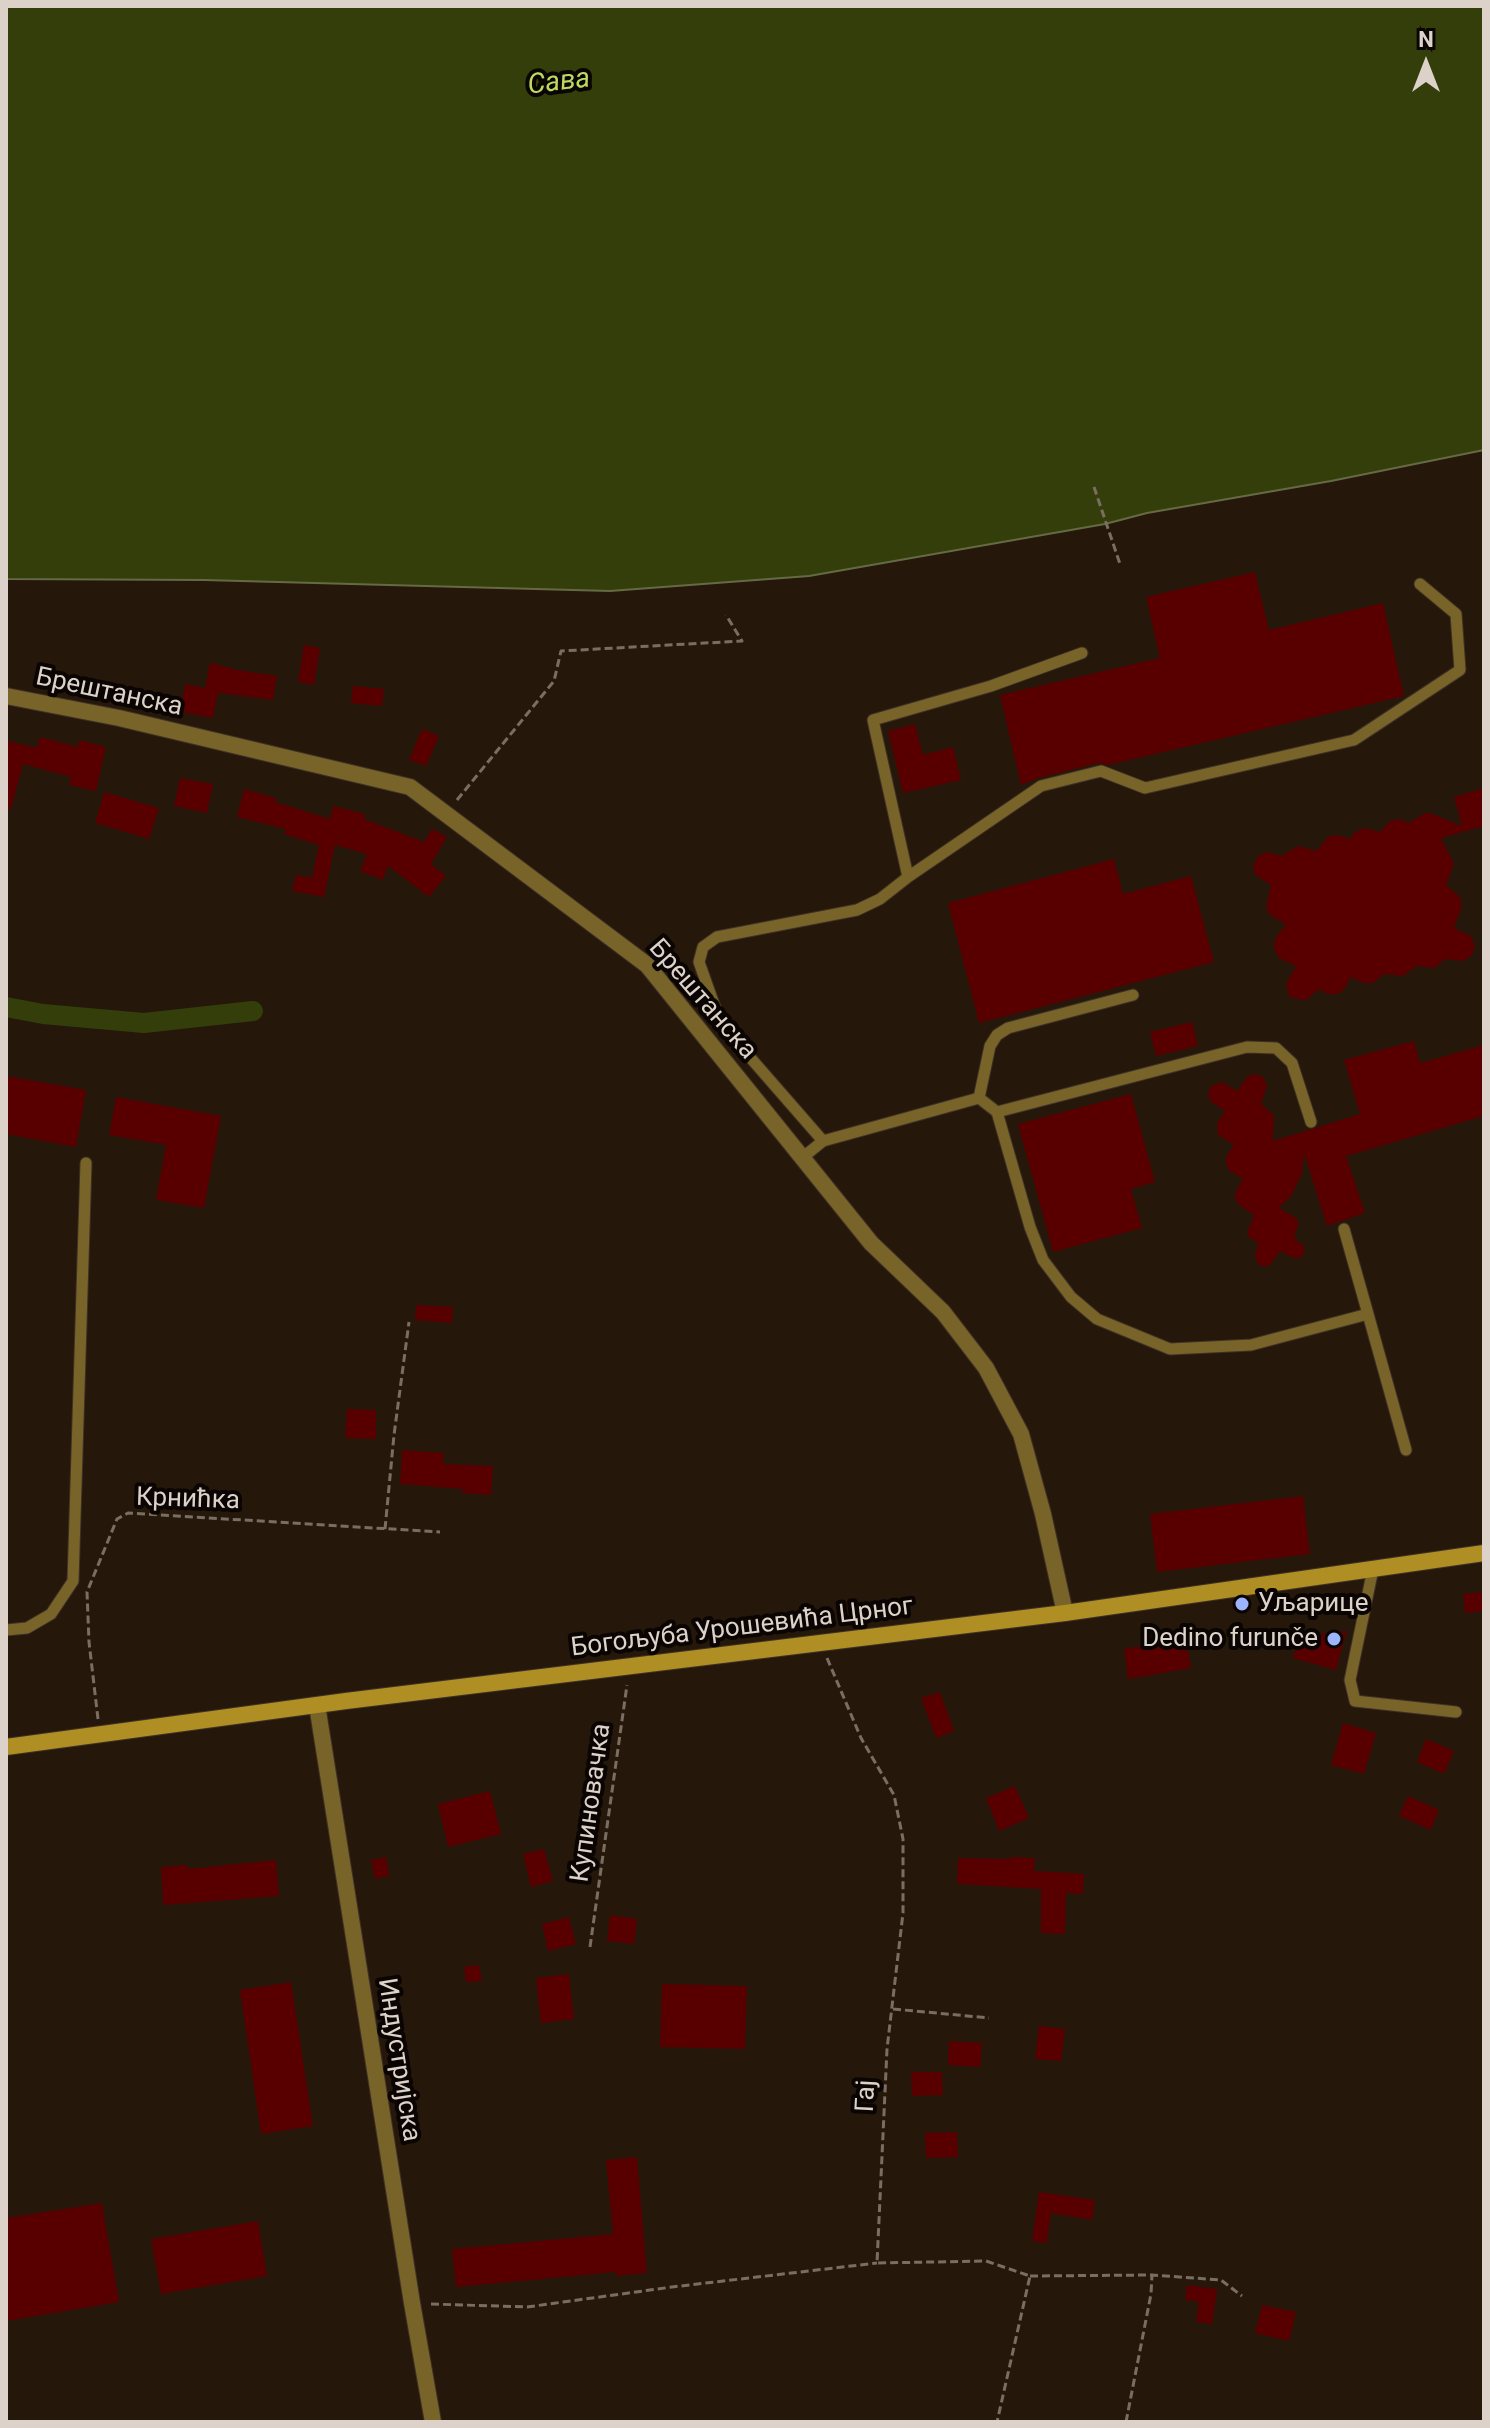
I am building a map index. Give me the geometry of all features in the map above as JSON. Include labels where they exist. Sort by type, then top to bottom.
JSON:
[{"type":"street","name":"Брештанска","points":[[6,696],[119,718],[410,787],[647,965],[871,1243],[943,1312],[986,1368],[1021,1434],[1065,1613]]},
{"type":"street","name":"Богољуба Урошевића Црног","points":[[6,1747],[630,1665],[1065,1613],[1484,1553]]},
{"type":"street","name":"Индустријска","points":[[317,1705],[433,2422]]},
{"type":"lane","points":[[823,1141],[748,1055],[716,1010],[699,962],[703,947],[717,937],[857,910],[880,899],[1041,786],[1101,771],[1145,788],[1354,740],[1460,670],[1456,614],[1420,584]]},
{"type":"lane","points":[[908,877],[873,720],[991,686],[1082,653]]},
{"type":"lane","points":[[979,1098],[990,1046],[997,1035],[1008,1028],[1133,995]]},
{"type":"lane","points":[[997,1112],[1247,1047],[1276,1048],[1292,1063],[1311,1122]]},
{"type":"lane","points":[[802,1158],[823,1141],[979,1098]]},
{"type":"lane","points":[[979,1098],[997,1112],[1030,1227],[1043,1260],[1071,1297],[1097,1319],[1170,1349],[1251,1345],[1368,1314]]},
{"type":"lane","points":[[6,1630],[27,1628],[51,1614],[73,1581],[86,1163]]},
{"type":"lane","points":[[1344,1229],[1406,1450]]},
{"type":"lane","points":[[1373,1569],[1350,1680],[1355,1701],[1456,1712]]},
{"type":"path","points":[[1094,487],[1120,564]]},
{"type":"path","points":[[447,813],[554,681],[561,651],[742,641],[726,615]]},
{"type":"path","points":[[385,1529],[409,1322]]},
{"type":"path","name":"Крнићка","points":[[100,1734],[89,1642],[87,1592],[117,1519],[128,1513],[440,1532]]},
{"type":"path","name":"Гај","points":[[821,1643],[861,1738],[894,1795],[903,1839],[903,1913],[887,2049],[877,2263]]},
{"type":"path","name":"Купиновачка","points":[[590,1947],[630,1665]]},
{"type":"path","points":[[893,2009],[989,2018]]},
{"type":"path","points":[[412,2303],[527,2307],[877,2263],[986,2261],[1030,2276],[1152,2275],[1221,2280],[1242,2296]]},
{"type":"path","points":[[1126,2422],[1152,2275]]},
{"type":"path","points":[[997,2422],[1030,2276]]},
{"type":"water","name":"Сава","points":[[6,6],[1484,6],[1484,450],[1147,513],[1105,524],[809,576],[610,591],[204,580],[6,579]]},
{"type":"building","points":[[1255,572],[1269,630],[1383,603],[1404,696],[1108,765],[1099,763],[1021,785],[1000,695],[1160,658],[1146,597]]},
{"type":"building","points":[[304,645],[320,648],[314,685],[298,682]]},
{"type":"building","points":[[210,663],[277,676],[273,700],[218,693],[213,718],[180,712],[185,684],[205,688]]},
{"type":"building","points":[[353,686],[384,689],[382,706],[351,703]]},
{"type":"building","points":[[915,724],[923,755],[953,747],[961,780],[903,793],[888,731]]},
{"type":"building","points":[[422,729],[439,736],[426,766],[409,760]]},
{"type":"building","points":[[40,737],[78,747],[79,740],[106,747],[96,791],[69,785],[71,777],[23,764],[11,809],[6,808],[8,741],[37,748]]},
{"type":"building","points":[[180,778],[213,784],[207,813],[174,806]]},
{"type":"building","points":[[1484,788],[1484,826],[1441,838],[1454,864],[1446,885],[1459,896],[1462,906],[1454,928],[1471,936],[1475,946],[1472,955],[1464,961],[1445,959],[1435,968],[1416,966],[1403,976],[1384,974],[1373,983],[1363,983],[1351,977],[1338,994],[1328,994],[1319,989],[1306,1000],[1292,998],[1286,984],[1296,966],[1279,958],[1274,949],[1275,939],[1286,924],[1271,916],[1266,908],[1271,885],[1255,875],[1253,866],[1258,856],[1267,852],[1281,856],[1298,846],[1316,851],[1328,837],[1338,835],[1350,839],[1355,832],[1364,828],[1380,832],[1390,821],[1400,819],[1409,823],[1425,813],[1462,826],[1454,797]]},
{"type":"building","points":[[244,789],[330,819],[333,806],[365,814],[364,819],[424,842],[432,829],[447,837],[431,864],[446,876],[429,897],[388,866],[383,880],[360,871],[367,854],[335,845],[324,897],[292,891],[296,875],[312,878],[319,845],[284,834],[286,829],[237,817]]},
{"type":"building","points":[[104,792],[159,808],[149,839],[95,823]]},
{"type":"building","points":[[1114,859],[1123,894],[1191,876],[1214,962],[979,1023],[948,903]]},
{"type":"building","points":[[1192,1022],[1198,1046],[1156,1056],[1150,1032]]},
{"type":"building","points":[[1414,1041],[1420,1063],[1484,1045],[1484,1116],[1346,1156],[1365,1213],[1327,1226],[1304,1153],[1302,1173],[1292,1195],[1279,1208],[1299,1222],[1294,1238],[1304,1246],[1304,1255],[1296,1259],[1280,1251],[1270,1265],[1264,1267],[1258,1264],[1255,1257],[1258,1243],[1247,1233],[1254,1215],[1235,1199],[1243,1179],[1226,1165],[1226,1157],[1234,1145],[1218,1135],[1217,1123],[1225,1111],[1210,1101],[1208,1093],[1211,1086],[1222,1082],[1237,1091],[1248,1076],[1256,1074],[1264,1078],[1267,1086],[1261,1104],[1274,1115],[1273,1141],[1360,1114],[1344,1060]]},
{"type":"building","points":[[6,1076],[86,1090],[76,1147],[6,1134]]},
{"type":"building","points":[[1131,1094],[1155,1182],[1131,1189],[1142,1228],[1053,1252],[1018,1124]]},
{"type":"building","points":[[116,1097],[221,1116],[204,1208],[156,1200],[166,1145],[109,1135]]},
{"type":"building","points":[[416,1305],[453,1307],[452,1323],[415,1320]]},
{"type":"building","points":[[347,1409],[376,1410],[376,1439],[345,1438]]},
{"type":"building","points":[[402,1450],[444,1453],[443,1464],[493,1466],[491,1495],[462,1493],[463,1489],[400,1484]]},
{"type":"building","points":[[1303,1496],[1310,1554],[1157,1572],[1150,1514]]},
{"type":"building","points":[[1484,1592],[1484,1611],[1465,1613],[1463,1594]]},
{"type":"building","points":[[1347,1631],[1336,1670],[1293,1658],[1299,1636]]},
{"type":"building","points":[[1186,1639],[1191,1668],[1128,1679],[1124,1649]]},
{"type":"building","points":[[940,1692],[954,1731],[936,1738],[921,1698]]},
{"type":"building","points":[[1343,1723],[1376,1733],[1364,1774],[1331,1765]]},
{"type":"building","points":[[1426,1739],[1454,1751],[1444,1774],[1417,1762]]},
{"type":"building","points":[[1015,1786],[1029,1818],[999,1831],[986,1798]]},
{"type":"building","points":[[490,1791],[501,1834],[448,1847],[438,1804]]},
{"type":"building","points":[[1408,1796],[1439,1810],[1431,1830],[1399,1816]]},
{"type":"building","points":[[544,1849],[553,1881],[531,1887],[523,1854]]},
{"type":"building","points":[[386,1857],[389,1876],[375,1879],[371,1860]]},
{"type":"building","points":[[958,1858],[1035,1858],[1034,1871],[1084,1874],[1083,1894],[1066,1893],[1065,1934],[1041,1933],[1041,1889],[957,1884]]},
{"type":"building","points":[[276,1860],[279,1896],[163,1905],[161,1867],[188,1865],[188,1869]]},
{"type":"building","points":[[610,1915],[637,1919],[634,1944],[607,1941]]},
{"type":"building","points":[[569,1917],[576,1944],[548,1951],[542,1924]]},
{"type":"building","points":[[479,1965],[482,1981],[466,1982],[464,1967]]},
{"type":"building","points":[[569,1974],[574,2019],[541,2023],[536,1978]]},
{"type":"building","points":[[291,1982],[313,2126],[261,2134],[240,1990]]},
{"type":"building","points":[[662,1984],[747,1986],[745,2049],[660,2047]]},
{"type":"building","points":[[1039,2026],[1065,2029],[1061,2061],[1035,2059]]},
{"type":"building","points":[[949,2041],[982,2043],[980,2067],[948,2065]]},
{"type":"building","points":[[911,2072],[942,2072],[943,2095],[912,2096]]},
{"type":"building","points":[[957,2132],[958,2157],[926,2158],[925,2133]]},
{"type":"building","points":[[637,2157],[647,2273],[616,2276],[616,2272],[456,2287],[452,2249],[613,2234],[606,2160]]},
{"type":"building","points":[[1039,2192],[1095,2200],[1092,2220],[1051,2213],[1047,2243],[1032,2241]]},
{"type":"building","points":[[102,2203],[119,2302],[6,2321],[6,2218]]},
{"type":"building","points":[[258,2221],[267,2276],[161,2294],[151,2239]]},
{"type":"building","points":[[1187,2285],[1217,2289],[1212,2324],[1196,2322],[1199,2302],[1185,2300]]},
{"type":"building","points":[[1262,2305],[1296,2312],[1289,2341],[1255,2333]]},
{"type":"waterway","points":[[6,1007],[43,1014],[144,1023],[253,1011]]},
{"type":"place","name":"Уљарице","points":[[1242,1604]]},
{"type":"place","name":"Dedino furunče","points":[[1334,1639]]}]
